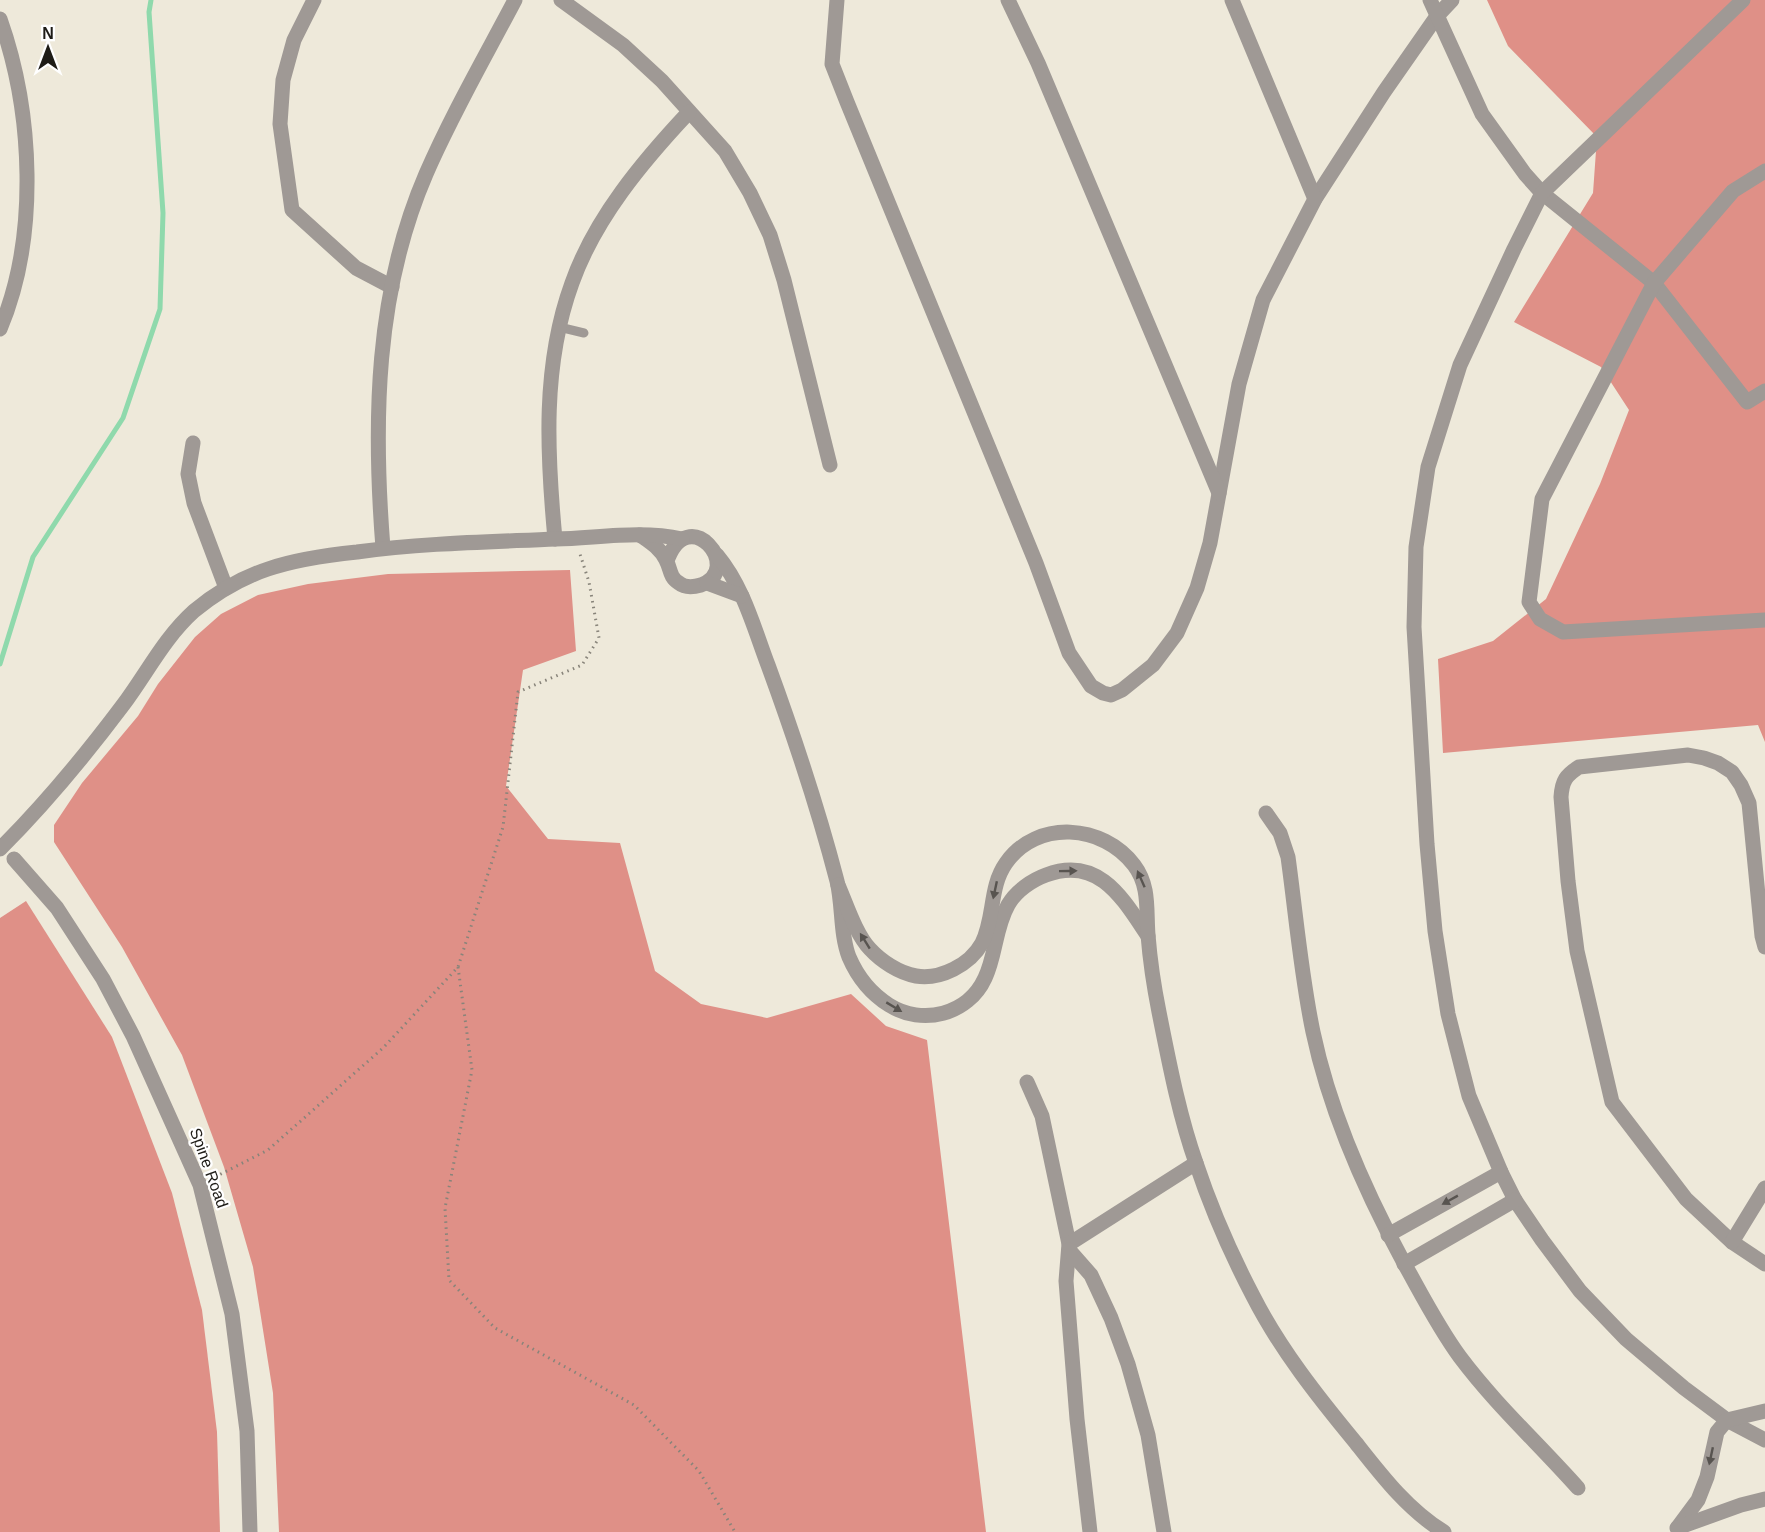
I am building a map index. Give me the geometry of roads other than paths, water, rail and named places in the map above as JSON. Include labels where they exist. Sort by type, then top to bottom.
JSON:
[{"type":"street","points":[[314,0],[294,40],[283,80],[280,124],[292,210],[356,268],[392,287]]},
{"type":"street","points":[[383,548],[377,479],[377,416],[379,371],[392,287],[406,230],[426,174],[515,0]]},
{"type":"street","points":[[561,0],[623,45],[662,81],[725,152],[750,193],[770,235],[792,310],[830,465]]},
{"type":"street","points":[[837,0],[832,64],[1036,563],[1069,653],[1091,686],[1103,693],[1111,694],[1122,690],[1153,665],[1177,633],[1197,588],[1210,543],[1239,384],[1263,300],[1315,199],[1384,92],[1437,16],[1452,0]]},
{"type":"street","points":[[1008,0],[1038,63],[1219,494]]},
{"type":"street","points":[[1232,0],[1315,199]]},
{"type":"street","points":[[1430,0],[1482,114],[1525,174],[1542,193],[1654,283],[1747,402],[1765,391]]},
{"type":"street","points":[[1743,0],[1542,193],[1460,365],[1428,467],[1416,547],[1414,627],[1420,756],[1435,932],[1448,1014],[1469,1096],[1501,1172],[1515,1200],[1542,1240],[1581,1291],[1626,1339],[1684,1388],[1727,1420],[1765,1440]]},
{"type":"street","points":[[0,19],[12,52],[19,86],[25,129],[27,178],[24,229],[15,282],[0,329]]},
{"type":"street","points":[[555,539],[549,473],[549,425],[553,365],[559,327],[572,282],[591,240],[623,191],[655,148],[690,112]]},
{"type":"street","points":[[1765,171],[1733,191],[1654,283],[1542,499],[1529,602],[1540,619],[1563,632],[1765,620]]},
{"type":"street","points":[[193,443],[188,474],[194,503],[225,588]]},
{"type":"street","points":[[640,534],[656,546],[667,561],[670,574],[680,584],[693,587],[707,583],[742,596]]},
{"type":"street","points":[[4,849],[88,752],[128,698],[167,638],[194,612],[225,588],[268,569],[325,556],[383,548],[459,542],[658,534],[682,539],[693,537],[703,539],[728,569],[742,596],[787,718],[816,806],[838,885],[846,946],[857,974],[870,992],[906,1015],[924,1017],[946,1014],[977,991],[985,979],[998,929],[1009,903],[1031,882],[1054,872],[1075,870],[1095,874],[1112,886],[1148,936]]},
{"type":"street","points":[[667,561],[671,548],[682,539]]},
{"type":"street","points":[[707,583],[716,570],[717,555]]},
{"type":"street","points":[[1765,946],[1762,936],[1749,803],[1742,785],[1732,772],[1718,763],[1688,755],[1579,767],[1567,775],[1562,785],[1561,796],[1577,951],[1612,1102],[1686,1199],[1732,1242],[1765,1264]]},
{"type":"street","points":[[1266,813],[1280,833],[1288,857],[1313,1033],[1330,1096],[1354,1162],[1388,1235],[1430,1312],[1459,1356],[1495,1402],[1578,1488]]},
{"type":"street","points":[[838,885],[868,947],[900,971],[917,976],[937,975],[967,961],[981,944],[988,923],[995,883],[1006,862],[1024,844],[1045,835],[1063,831],[1082,831],[1100,837],[1119,849],[1134,865],[1143,880],[1147,897],[1148,936],[1159,1010],[1176,1091],[1196,1163],[1221,1227],[1253,1297],[1292,1361],[1344,1429],[1398,1494],[1444,1532]]},
{"type":"street","name":"Spine Road","points":[[4,849],[57,908],[103,979],[138,1046],[200,1185],[232,1314],[247,1431],[250,1532]]},
{"type":"street","points":[[1027,1082],[1042,1116],[1069,1247],[1066,1281],[1090,1532]]},
{"type":"street","points":[[1069,1247],[1196,1163]]},
{"type":"street","points":[[1388,1235],[1501,1172]]},
{"type":"street","points":[[1732,1242],[1765,1188]]},
{"type":"street","points":[[1404,1264],[1515,1200]]},
{"type":"street","points":[[1069,1247],[1091,1275],[1111,1318],[1128,1364],[1148,1435],[1164,1532]]},
{"type":"street","points":[[1674,1530],[1698,1500],[1707,1478],[1717,1432],[1727,1420],[1765,1411]]},
{"type":"street","points":[[1674,1530],[1741,1505],[1765,1499]]},
{"type":"lane","points":[[559,327],[584,333]]},
{"type":"waterway","points":[[0,664],[33,557],[123,418],[160,309],[163,213],[149,12],[151,0]]}]
